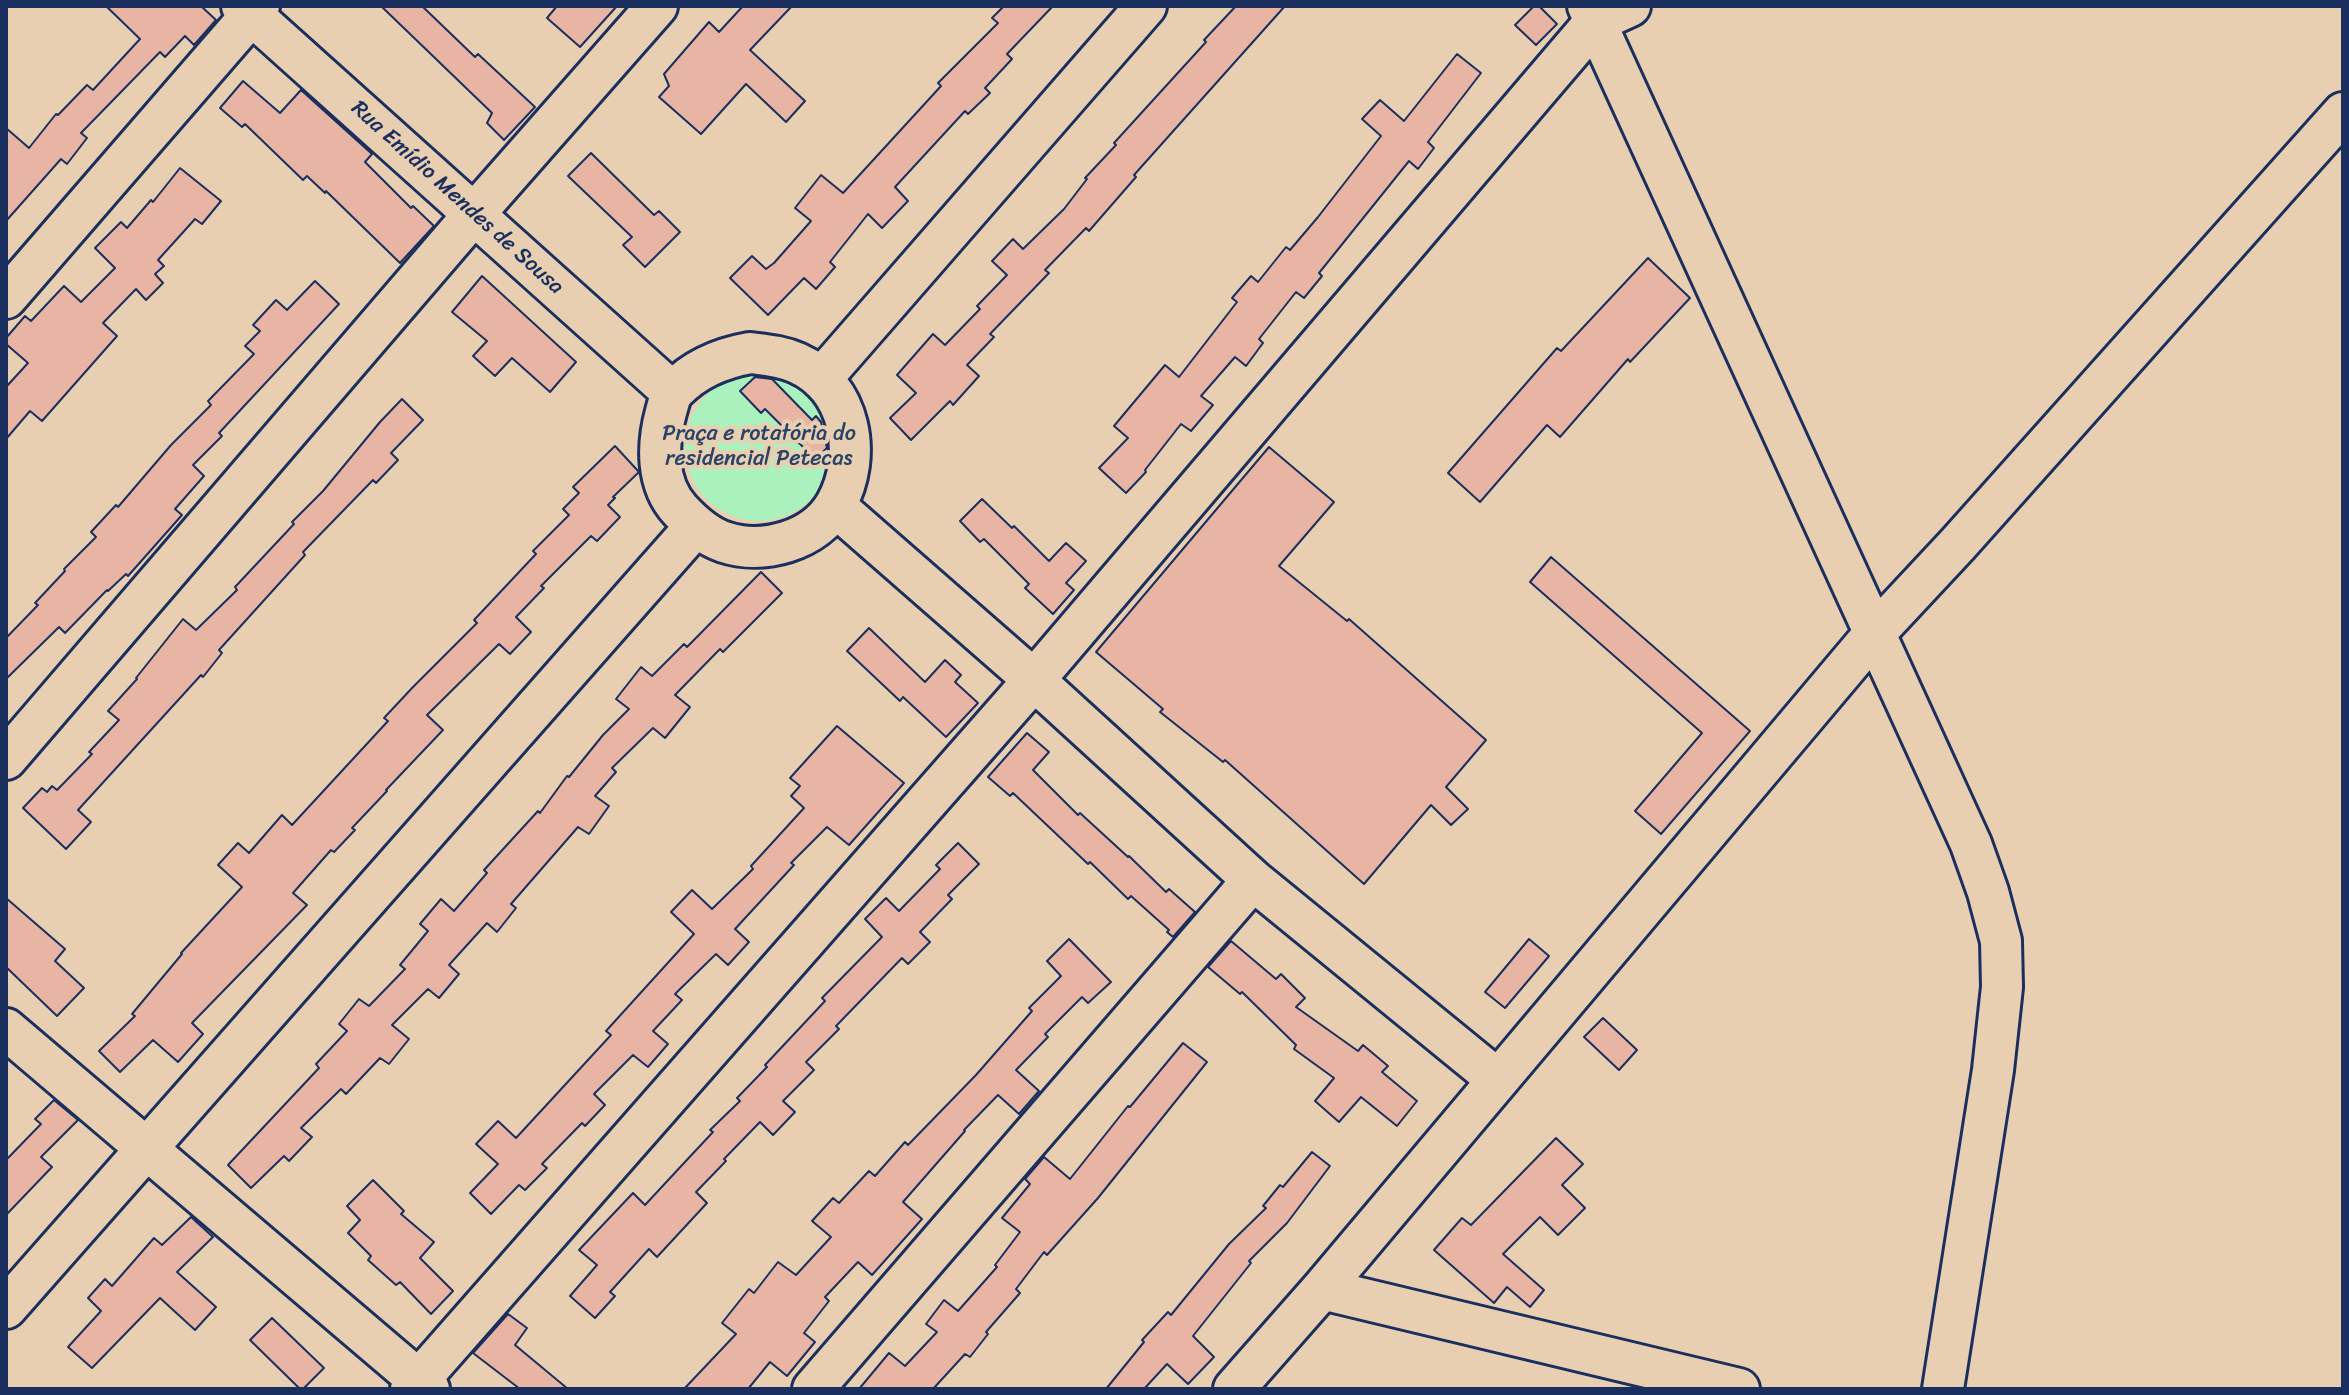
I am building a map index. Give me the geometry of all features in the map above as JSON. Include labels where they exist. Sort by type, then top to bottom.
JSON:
[{"type":"street","points":[[6,759],[657,6]]},
{"type":"street","points":[[821,379],[1146,6]]},
{"type":"street","points":[[6,298],[251,9]]},
{"type":"street","name":"Rua Emídio Mendes de Sousa","points":[[251,9],[672,392]]},
{"type":"street","points":[[6,1029],[419,1386],[1034,680],[1604,11],[1874,634],[1971,844],[2001,941],[2002,987],[1993,1070],[1943,1389]]},
{"type":"street","points":[[1234,1389],[1322,1289],[1874,634],[2343,113]]},
{"type":"street","points":[[750,353],[775,355],[800,364],[821,379],[842,407],[851,440],[849,474],[835,506],[813,529],[785,543],[754,548],[723,542],[695,527],[674,504],[662,475],[659,443],[672,392],[701,369],[724,358],[750,353]]},
{"type":"street","points":[[835,506],[1034,680],[1253,880],[1498,1080]]},
{"type":"street","points":[[6,1308],[695,527]]},
{"type":"street","points":[[813,1389],[1253,880]]},
{"type":"street","points":[[1322,1289],[1739,1389]]},
{"type":"green space","name":"Praça e rotatória do residencial Petecas","points":[[759,373],[787,379],[811,395],[827,419],[833,447],[827,475],[811,499],[787,515],[759,521],[731,515],[707,499],[691,475],[685,447],[691,419],[707,395],[731,379]]},
{"type":"building","points":[[106,6],[201,6],[216,20],[194,45],[185,36],[165,57],[160,52],[81,133],[87,138],[67,164],[61,159],[6,221],[6,128],[29,148],[56,114],[87,85],[93,90],[140,39]]},
{"type":"building","points":[[381,6],[422,6],[475,57],[478,54],[535,107],[504,140],[487,123],[492,113]]},
{"type":"building","points":[[557,6],[617,6],[580,47],[547,18]]},
{"type":"building","points":[[743,6],[792,6],[750,50],[805,101],[786,122],[746,84],[701,134],[659,97],[669,86],[664,74],[709,22],[719,32]]},
{"type":"building","points":[[1004,6],[1053,6],[1007,54],[1012,59],[985,88],[990,93],[968,114],[965,111],[895,187],[908,201],[882,228],[868,214],[830,262],[835,267],[816,289],[804,278],[768,315],[730,278],[752,256],[766,269],[774,263],[811,221],[795,208],[821,175],[843,193],[941,86],[938,83],[998,23],[992,18]]},
{"type":"building","points":[[1236,6],[1285,6],[1134,175],[1136,177],[1089,231],[1086,228],[1045,270],[1049,273],[990,334],[994,337],[967,365],[979,376],[953,405],[950,401],[911,440],[890,418],[916,393],[897,375],[933,334],[945,345],[980,309],[977,306],[1007,275],[992,261],[1013,239],[1023,249],[1064,209],[1085,178],[1116,145],[1114,143]]},
{"type":"building","points":[[1534,6],[1539,6],[1557,24],[1536,45],[1515,25]]},
{"type":"building","points":[[1457,54],[1481,73],[1428,142],[1434,148],[1418,169],[1409,161],[1319,273],[1322,276],[1304,298],[1296,292],[1259,339],[1263,343],[1246,366],[1235,357],[1201,396],[1213,405],[1191,431],[1181,424],[1146,472],[1126,493],[1099,468],[1128,438],[1114,426],[1165,365],[1179,377],[1237,302],[1232,298],[1251,276],[1258,282],[1286,247],[1290,250],[1318,217],[1381,136],[1362,119],[1380,100],[1404,121]]},
{"type":"building","points":[[243,81],[280,113],[301,90],[372,154],[365,162],[411,208],[413,206],[434,226],[400,263],[326,191],[307,176],[303,180],[245,124],[242,127],[220,108]]},
{"type":"building","points":[[591,153],[654,215],[659,211],[680,232],[645,267],[623,245],[632,237],[568,176]]},
{"type":"building","points":[[180,168],[221,201],[202,224],[195,219],[158,260],[164,266],[155,274],[163,283],[146,300],[136,289],[103,323],[117,336],[42,421],[30,411],[6,439],[6,387],[28,363],[6,344],[6,338],[25,316],[31,321],[64,286],[81,302],[115,268],[95,248],[121,222],[127,228]]},
{"type":"building","points":[[1648,258],[1690,298],[1630,362],[1628,359],[1560,437],[1547,425],[1480,502],[1448,473],[1557,348],[1561,351]]},
{"type":"building","points":[[482,276],[576,362],[550,392],[512,358],[495,376],[473,356],[487,341],[452,312]]},
{"type":"building","points":[[315,281],[339,304],[193,465],[204,476],[175,509],[182,515],[128,576],[126,574],[107,590],[65,633],[59,627],[6,679],[6,638],[38,605],[35,603],[64,569],[96,537],[91,532],[116,505],[118,507],[171,445],[211,405],[208,401],[254,354],[245,346],[260,331],[253,325],[276,300],[287,310]]},
{"type":"building","points":[[755,377],[772,379],[812,420],[816,416],[821,422],[827,448],[815,459],[765,409],[761,413],[740,391]]},
{"type":"building","points":[[402,399],[423,420],[391,453],[398,460],[376,483],[373,480],[303,552],[305,555],[219,650],[222,653],[203,677],[201,675],[78,810],[91,822],[66,849],[23,808],[42,788],[47,792],[52,786],[57,790],[92,754],[89,752],[119,720],[108,711],[183,619],[196,630],[237,590],[235,587]]},
{"type":"building","points":[[615,446],[639,472],[608,505],[620,517],[597,541],[591,536],[541,586],[544,588],[516,617],[531,632],[510,654],[499,644],[427,715],[443,730],[352,828],[355,830],[334,852],[331,850],[293,893],[307,905],[192,1023],[203,1034],[178,1062],[153,1040],[120,1072],[99,1051],[135,1016],[132,1014],[181,953],[242,887],[218,865],[238,843],[249,853],[282,815],[292,825],[388,721],[384,718],[477,623],[474,620],[536,554],[533,551],[569,515],[563,509],[579,493],[573,487]]},
{"type":"building","points":[[1269,447],[1334,502],[1279,566],[1347,621],[1349,619],[1486,740],[1446,787],[1468,809],[1451,825],[1431,805],[1364,884],[1225,760],[1223,762],[1160,712],[1163,709],[1096,652]]},
{"type":"building","points":[[982,499],[1049,561],[1066,543],[1086,561],[1066,583],[1074,590],[1053,614],[1025,588],[1029,584],[984,539],[980,542],[960,521]]},
{"type":"building","points":[[1551,557],[1750,731],[1661,834],[1635,811],[1702,733],[1530,582]]},
{"type":"building","points":[[761,572],[782,593],[675,695],[690,707],[665,738],[653,728],[612,768],[616,772],[595,796],[609,806],[589,834],[578,827],[511,904],[516,908],[497,932],[487,923],[449,965],[459,974],[439,998],[428,989],[392,1025],[409,1039],[389,1064],[380,1058],[346,1094],[341,1089],[301,1128],[312,1137],[289,1161],[284,1156],[251,1188],[228,1165],[319,1068],[316,1064],[347,1031],[339,1024],[359,999],[369,1006],[405,969],[400,965],[428,931],[420,924],[441,899],[454,911],[487,873],[484,870],[538,811],[540,813],[567,776],[629,709],[616,699],[641,667],[652,676],[684,644],[687,647]]},
{"type":"building","points":[[869,628],[925,682],[945,660],[961,675],[955,682],[978,703],[946,737],[903,697],[900,701],[847,651]]},
{"type":"building","points":[[837,726],[904,783],[849,845],[827,827],[791,863],[794,865],[735,929],[749,942],[728,965],[716,954],[675,994],[682,1000],[653,1031],[668,1044],[648,1067],[633,1055],[594,1094],[605,1105],[585,1126],[582,1123],[542,1164],[547,1168],[525,1190],[519,1185],[491,1214],[470,1193],[498,1164],[476,1144],[498,1121],[516,1138],[611,1035],[606,1031],[694,934],[671,912],[692,890],[712,909],[753,869],[751,866],[804,808],[791,796],[800,786],[790,778]]},
{"type":"building","points":[[1027,733],[1049,752],[1033,770],[1078,815],[1080,813],[1166,892],[1169,889],[1195,912],[1173,937],[1131,896],[1128,899],[1090,862],[1088,864],[1013,793],[1010,796],[988,777]]},
{"type":"building","points":[[958,843],[979,864],[948,895],[952,899],[920,932],[930,942],[908,964],[902,958],[836,1026],[839,1029],[806,1062],[814,1070],[783,1101],[795,1112],[773,1135],[760,1122],[724,1159],[726,1161],[696,1192],[707,1203],[657,1257],[649,1249],[610,1292],[615,1296],[595,1318],[570,1296],[597,1265],[579,1250],[633,1193],[645,1205],[713,1132],[710,1130],[740,1101],[737,1098],[767,1067],[765,1065],[825,1001],[822,998],[882,937],[865,919],[886,898],[899,911],[940,869],[936,865]]},
{"type":"building","points":[[6,898],[65,949],[55,961],[84,988],[57,1016],[6,967]]},
{"type":"building","points":[[1069,939],[1111,982],[1088,1003],[1082,997],[1045,1034],[1048,1037],[1016,1070],[1039,1091],[1019,1114],[998,1095],[964,1130],[903,1202],[922,1219],[872,1275],[858,1262],[825,1297],[829,1301],[804,1333],[815,1342],[787,1376],[770,1362],[748,1389],[684,1389],[736,1334],[722,1323],[749,1289],[754,1293],[778,1262],[796,1275],[831,1237],[812,1221],[833,1198],[839,1203],[869,1171],[875,1176],[905,1142],[908,1145],[1032,1011],[1029,1008],[1061,976],[1047,961]]},
{"type":"building","points":[[1529,939],[1549,956],[1505,1008],[1485,992]]},
{"type":"building","points":[[1231,941],[1276,979],[1281,974],[1305,998],[1296,1007],[1358,1051],[1363,1045],[1388,1066],[1382,1072],[1417,1101],[1397,1126],[1361,1097],[1339,1122],[1315,1101],[1334,1078],[1294,1049],[1296,1045],[1242,992],[1240,994],[1208,967]]},
{"type":"building","points":[[1603,1018],[1637,1050],[1619,1070],[1584,1037]]},
{"type":"building","points":[[1183,1043],[1207,1062],[1098,1198],[1047,1255],[1044,1252],[1016,1289],[1020,1293],[986,1332],[988,1334],[970,1357],[965,1354],[933,1389],[859,1389],[889,1353],[905,1366],[937,1332],[926,1324],[944,1300],[958,1311],[997,1267],[995,1265],[1020,1232],[1002,1218],[1030,1184],[1025,1179],[1044,1157],[1070,1179]]},
{"type":"building","points":[[54,1100],[78,1120],[41,1157],[52,1167],[6,1215],[6,1160],[41,1124],[35,1119]]},
{"type":"building","points":[[1556,1138],[1583,1164],[1562,1185],[1585,1208],[1558,1235],[1540,1217],[1503,1254],[1544,1290],[1530,1307],[1507,1287],[1494,1303],[1434,1250],[1462,1218],[1471,1225]]},
{"type":"building","points":[[1312,1152],[1330,1166],[1287,1223],[1249,1261],[1251,1263],[1193,1336],[1214,1357],[1188,1384],[1167,1364],[1144,1389],[1106,1389],[1144,1342],[1142,1340],[1168,1312],[1171,1315],[1229,1244],[1266,1208],[1263,1206],[1280,1185],[1283,1187]]},
{"type":"building","points":[[373,1180],[404,1211],[401,1214],[434,1242],[420,1258],[453,1291],[431,1314],[400,1282],[396,1285],[368,1260],[371,1256],[348,1233],[360,1220],[347,1206]]},
{"type":"building","points":[[191,1217],[213,1237],[177,1272],[216,1307],[195,1330],[160,1298],[92,1368],[68,1347],[101,1311],[88,1298],[105,1279],[112,1286],[154,1238],[162,1245]]},
{"type":"building","points":[[508,1314],[527,1328],[515,1345],[568,1389],[520,1389],[473,1353]]},
{"type":"building","points":[[272,1318],[324,1368],[303,1389],[250,1340]]}]
